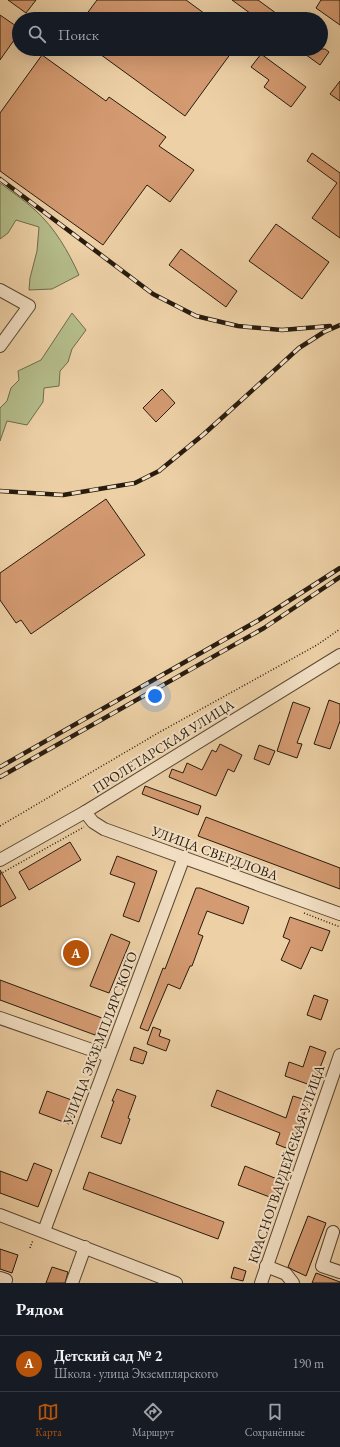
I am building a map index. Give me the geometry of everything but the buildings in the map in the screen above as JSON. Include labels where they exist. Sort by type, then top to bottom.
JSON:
[{"type":"street","points":[[0,290],[28,306],[0,346]]},
{"type":"street","name":"ПРОЛЕТАРСКАЯ УЛИЦА","points":[[0,860],[85,812],[340,655]]},
{"type":"street","name":"УЛИЦА СВЕРДЛОВА","points":[[85,812],[93,822],[104,829],[340,914]]},
{"type":"street","name":"УЛИЦА ЭКЗЕМПЛЯРСКОГО","points":[[44,1231],[184,857]]},
{"type":"street","points":[[0,1018],[109,1056]]},
{"type":"street","name":"КРАСНОГВАРДЕЙСКАЯ УЛИЦА","points":[[261,1283],[340,1055]]},
{"type":"street","points":[[0,1215],[85,1247],[171,1282]]},
{"type":"street","points":[[333,1232],[322,1266],[340,1272]]},
{"type":"street","points":[[72,1283],[85,1247]]},
{"type":"street","points":[[266,1266],[286,1274],[293,1283]]},
{"type":"path","points":[[0,826],[158,733],[317,645],[340,629]]},
{"type":"path","points":[[0,874],[93,822]]},
{"type":"green space","points":[[0,183],[31,206],[49,224],[66,249],[79,275],[52,289],[29,290],[30,278],[37,251],[39,227],[16,220],[8,233],[0,239]]},
{"type":"green space","points":[[72,313],[86,330],[72,349],[68,362],[60,371],[59,386],[44,388],[43,402],[27,425],[7,421],[0,441],[0,408],[7,401],[11,388],[19,380],[18,371],[41,360]]},
{"type":"railway","points":[[0,179],[153,294],[196,316],[238,326],[282,330],[330,326]]},
{"type":"railway","points":[[0,491],[63,495],[135,483],[159,471],[204,434],[299,348],[324,332],[340,325]]},
{"type":"railway","points":[[0,767],[259,620],[340,568]]},
{"type":"railway","points":[[0,777],[264,628],[340,577]]},
{"type":"place","name":"Детский сад № 2","points":[[76,953]]}]
